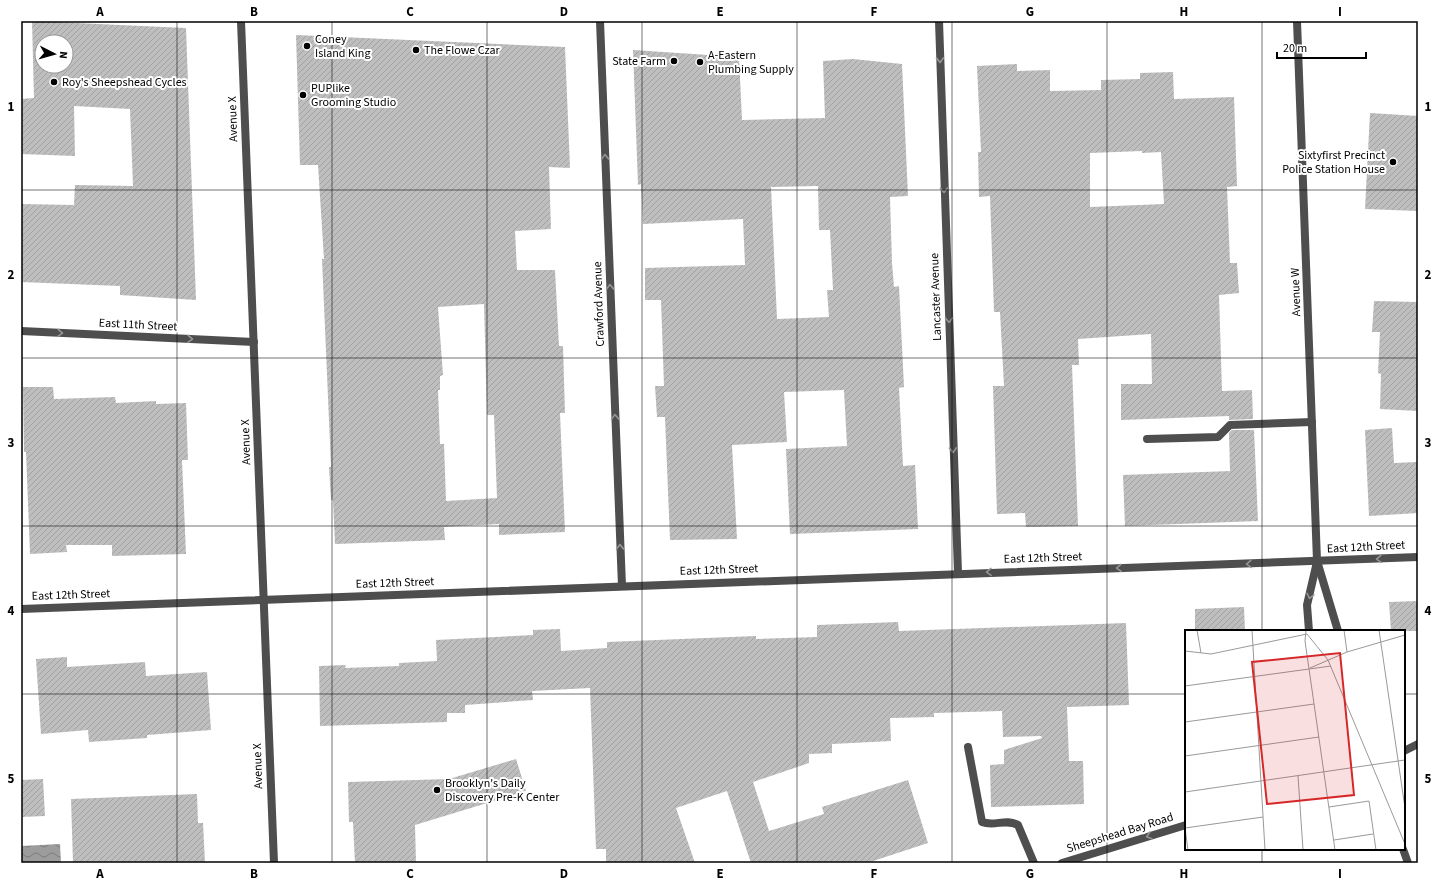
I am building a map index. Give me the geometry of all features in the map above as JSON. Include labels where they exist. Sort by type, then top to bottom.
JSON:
[{"type":"street","name":"Avenue X","points":[[241,21],[274,863]]},
{"type":"street","name":"Crawford Avenue","points":[[600,21],[622,586]]},
{"type":"street","name":"Lancaster Avenue","points":[[938,21],[958,573]]},
{"type":"street","name":"Avenue W","points":[[1297,21],[1318,562],[1338,630]]},
{"type":"street","name":"East 11th Street","points":[[21,331],[254,342]]},
{"type":"street","points":[[1147,439],[1218,437],[1230,425],[1312,422]]},
{"type":"street","name":"East 12th Street","points":[[21,609],[958,573],[1318,562],[1418,557]]},
{"type":"street","name":"Avenue W","points":[[1309,630],[1307,605],[1318,562]]},
{"type":"street","points":[[1405,750],[1418,744]]},
{"type":"street","points":[[968,747],[982,822],[987,824],[1011,821],[1018,825],[1034,863]]},
{"type":"street","name":"Sheepshead Bay Road","points":[[1062,863],[1185,825]]},
{"type":"street","points":[[1403,850],[1408,863]]},
{"type":"water","points":[[60,844],[61,863],[21,863],[21,846]]},
{"type":"building","points":[[32,21],[186,28],[196,300],[120,295],[120,286],[21,282],[21,204],[74,205],[75,185],[133,186],[130,109],[74,106],[75,156],[21,154],[21,99],[34,98]]},
{"type":"building","points":[[296,35],[565,47],[570,168],[549,167],[551,229],[515,231],[517,270],[555,270],[559,346],[563,346],[565,413],[560,413],[565,532],[499,535],[499,524],[444,527],[445,540],[335,544],[333,500],[331,500],[329,467],[331,467],[322,259],[324,259],[318,165],[300,165]],"holes":[[[484,304],[487,415],[494,415],[497,498],[446,501],[444,444],[440,444],[438,390],[440,390],[440,376],[443,375],[438,307]]]},
{"type":"building","points":[[633,50],[739,57],[742,120],[825,118],[823,61],[853,59],[902,64],[908,196],[890,197],[892,263],[894,287],[899,286],[904,387],[899,388],[903,466],[915,465],[918,529],[790,534],[786,449],[847,446],[844,390],[784,392],[787,442],[732,445],[737,539],[670,540],[665,417],[657,417],[655,386],[664,386],[661,300],[645,300],[645,268],[745,265],[743,219],[643,224],[641,184],[638,185]],"holes":[[[818,186],[819,230],[830,230],[833,290],[827,290],[829,317],[777,319],[771,187]]]},
{"type":"building","points":[[1017,64],[1017,71],[1050,70],[1050,91],[1101,90],[1101,80],[1140,79],[1140,73],[1173,72],[1174,99],[1234,97],[1237,186],[1227,187],[1230,263],[1237,263],[1239,293],[1219,295],[1222,391],[1252,390],[1253,419],[1229,420],[1229,416],[1121,420],[1121,384],[1152,384],[1151,334],[1078,339],[1079,365],[1072,365],[1078,526],[1026,527],[1025,513],[997,514],[993,386],[1004,386],[1000,312],[994,312],[990,196],[979,197],[978,152],[981,152],[977,66]],"holes":[[[1142,151],[1142,153],[1161,152],[1164,204],[1090,207],[1090,153]]]},
{"type":"building","name":"Sixtyfirst Precinct Police Station House","points":[[1370,113],[1418,116],[1418,211],[1365,209]]},
{"type":"building","points":[[1374,301],[1418,302],[1418,411],[1380,409],[1381,374],[1378,373],[1380,332],[1372,332]]},
{"type":"building","points":[[23,387],[53,387],[54,399],[115,397],[116,403],[156,401],[156,404],[186,403],[188,460],[182,460],[186,554],[112,556],[112,545],[66,545],[67,552],[30,554],[26,452],[24,452]]},
{"type":"building","points":[[1392,428],[1394,463],[1418,462],[1418,513],[1369,516],[1365,430]]},
{"type":"building","points":[[1232,430],[1254,430],[1258,521],[1125,526],[1123,475],[1230,471],[1229,433]]},
{"type":"building","points":[[1418,601],[1418,631],[1391,630],[1389,602]]},
{"type":"building","points":[[1244,607],[1245,630],[1195,630],[1195,609]]},
{"type":"building","points":[[898,622],[899,631],[1126,623],[1129,705],[1067,707],[1069,761],[1083,761],[1084,804],[991,807],[990,765],[1004,764],[1004,750],[1042,738],[1041,736],[1003,737],[1002,711],[934,713],[934,717],[890,718],[891,741],[832,744],[832,753],[809,754],[809,763],[753,782],[769,831],[824,814],[822,807],[908,780],[928,843],[867,863],[751,863],[727,791],[676,808],[695,863],[606,863],[606,849],[596,849],[590,688],[532,691],[533,700],[465,705],[465,713],[447,713],[447,722],[320,726],[319,666],[346,665],[345,668],[399,666],[399,663],[437,661],[436,640],[533,635],[533,630],[560,629],[561,651],[607,648],[607,642],[756,636],[756,639],[817,637],[817,625]]},
{"type":"building","points":[[67,657],[67,667],[145,662],[146,676],[207,672],[211,730],[147,735],[147,738],[89,742],[88,730],[41,734],[36,659]]},
{"type":"building","name":"Brooklyn's Daily Discovery Pre-K Center","points":[[516,759],[526,791],[415,825],[416,863],[355,863],[353,822],[349,822],[348,782],[449,779]]},
{"type":"building","points":[[43,779],[45,816],[21,817],[21,780]]},
{"type":"building","points":[[197,794],[198,823],[203,823],[205,863],[73,863],[71,799]]},
{"type":"place","name":"Coney Island King","points":[[307,46]]},
{"type":"place","name":"The Flowe Czar","points":[[416,50]]},
{"type":"place","name":"State Farm","points":[[674,61]]},
{"type":"place","name":"A-Eastern Plumbing Supply","points":[[700,62]]},
{"type":"place","name":"Roy's Sheepshead Cycles","points":[[54,82]]},
{"type":"place","name":"PUPlike Grooming Studio","points":[[303,95]]},
{"type":"place","name":"Sixtyfirst Precinct Police Station House","points":[[1393,162]]},
{"type":"place","name":"Brooklyn's Daily Discovery Pre-K Center","points":[[437,790]]}]
